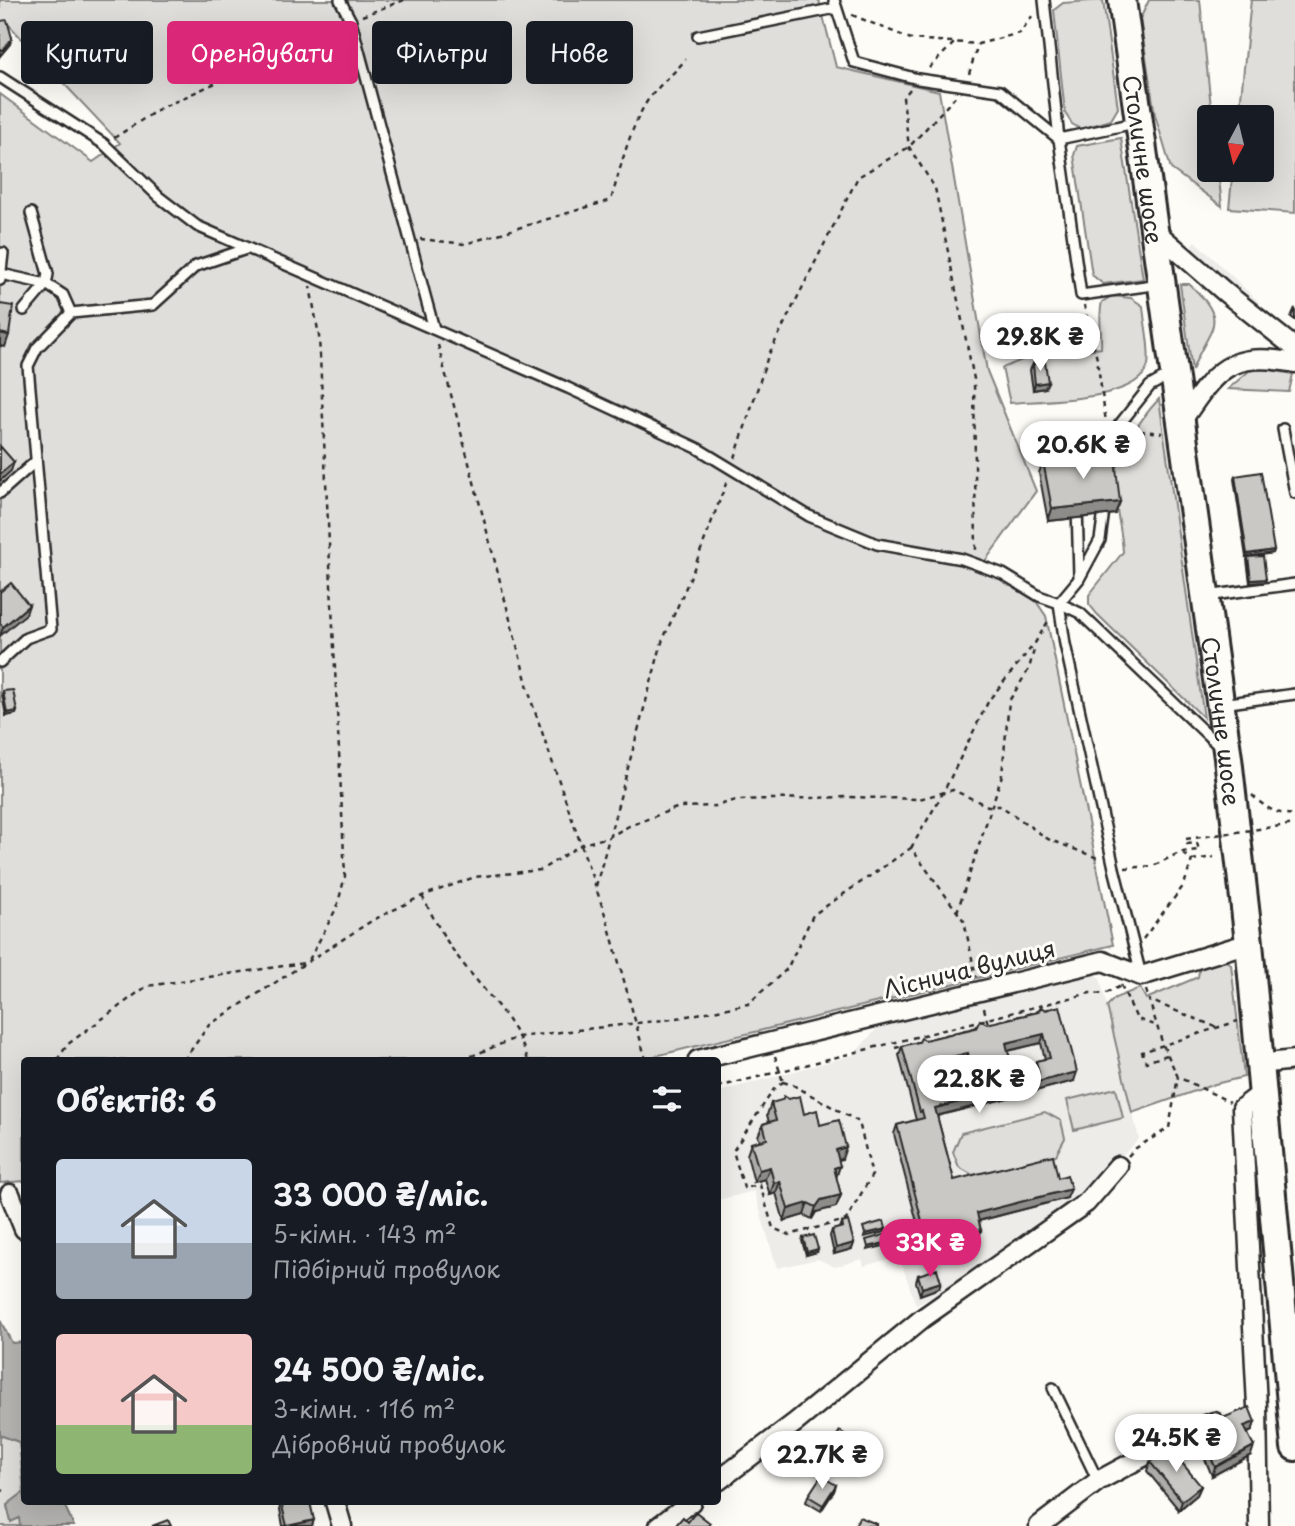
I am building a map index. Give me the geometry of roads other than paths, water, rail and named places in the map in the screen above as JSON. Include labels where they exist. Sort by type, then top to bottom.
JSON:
[{"type":"main road","name":"Столичне шосе","points":[[1122,0],[1174,372],[1173,427],[1206,596],[1227,754],[1249,943],[1259,1064],[1252,1100],[1295,1447]]},
{"type":"street","points":[[1155,230],[1226,293],[1295,348]]},
{"type":"street","points":[[1173,427],[1222,371],[1243,359],[1270,358],[1295,363]]},
{"type":"street","points":[[1141,976],[1249,943]]},
{"type":"street","name":"Ліснича вулиця","points":[[711,1057],[1103,961],[1141,976]]},
{"type":"street","points":[[1259,1064],[1295,1060]]},
{"type":"street","points":[[1252,1100],[1259,1526]]},
{"type":"street","points":[[721,1479],[796,1422],[923,1318],[1086,1203],[1118,1166]]},
{"type":"street","points":[[11,1193],[21,1221]]},
{"type":"street","points":[[1039,1526],[1098,1482],[1191,1431],[1257,1406]]},
{"type":"street","points":[[336,1505],[342,1526]]},
{"type":"street","points":[[659,1526],[685,1505]]},
{"type":"street","points":[[691,1505],[703,1519]]},
{"type":"lane","points":[[340,0],[351,20],[434,329]]},
{"type":"lane","points":[[1043,0],[1081,295],[1162,283]]},
{"type":"lane","points":[[698,36],[835,4],[854,62],[918,79],[1000,91],[1059,139]]},
{"type":"lane","points":[[0,77],[104,144],[159,197],[197,226],[685,442],[810,516],[877,544],[962,559],[976,564],[1003,574],[1039,596],[1080,613],[1227,754]]},
{"type":"lane","points":[[1059,139],[1140,122]]},
{"type":"lane","points":[[24,310],[46,284],[48,274],[31,213]]},
{"type":"lane","points":[[0,662],[26,638],[51,629],[28,366],[37,348],[71,313],[153,305],[196,266],[246,249]]},
{"type":"lane","points":[[0,281],[3,253]]},
{"type":"lane","points":[[1,274],[46,284],[63,295],[71,313]]},
{"type":"lane","points":[[1076,476],[1075,463],[1112,432],[1150,386],[1174,372]]},
{"type":"lane","points":[[1283,429],[1295,493]]},
{"type":"lane","points":[[1110,466],[1112,432]]},
{"type":"lane","points":[[0,493],[36,461]]},
{"type":"lane","points":[[1107,491],[1100,540],[1079,579],[1059,603],[1065,644],[1114,868],[1141,976]]},
{"type":"lane","points":[[1076,502],[1079,579]]},
{"type":"lane","points":[[1206,596],[1295,584]]},
{"type":"lane","points":[[1221,705],[1295,694]]},
{"type":"lane","points":[[1053,1388],[1098,1482]]}]
